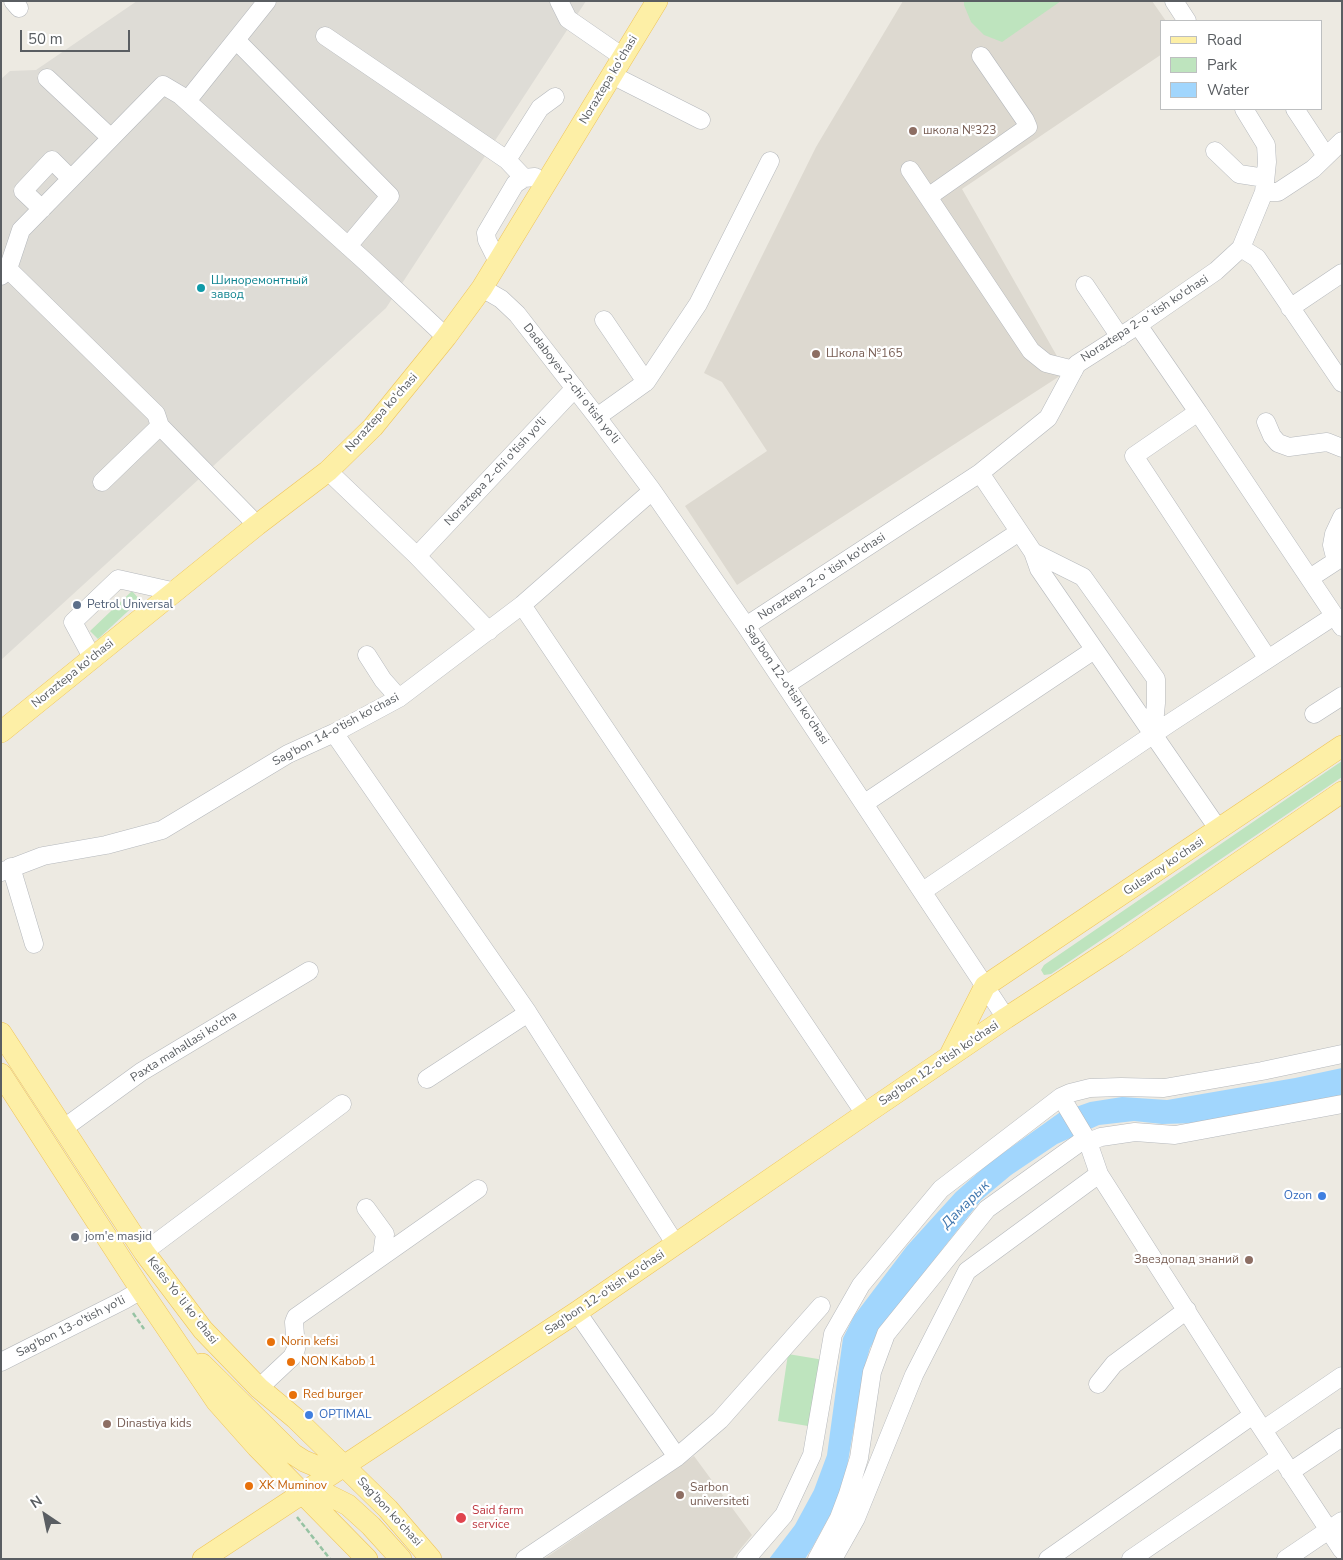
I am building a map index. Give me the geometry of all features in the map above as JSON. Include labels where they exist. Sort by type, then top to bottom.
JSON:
[{"type":"main road","name":"Noraztepa ko'chasi","points":[[1,732],[257,525],[328,471],[362,439],[446,338],[482,288],[657,1]]},
{"type":"main road","name":"Gulsaroy ko'chasi","points":[[985,986],[1342,746]]},
{"type":"main road","points":[[1006,1018],[1117,946],[1342,792]]},
{"type":"main road","points":[[950,1057],[985,986]]},
{"type":"main road","name":"Sag'bon 12-o'tish ko'chasi","points":[[203,1559],[577,1312],[1006,1018]]},
{"type":"main road","name":"Keles Yoʻli koʻchasi","points":[[1,1033],[144,1252],[203,1330],[259,1388],[295,1418],[345,1466]]},
{"type":"main road","name":"Keles Yoʻli koʻchasi","points":[[1,1074],[141,1290],[217,1402],[303,1494]]},
{"type":"main road","points":[[172,1336],[293,1454],[316,1466],[330,1468],[345,1466]]},
{"type":"main road","name":"Sag’bon ko’chasi","points":[[345,1466],[388,1509],[431,1559]]},
{"type":"main road","points":[[303,1494],[312,1492],[326,1494],[348,1504],[401,1559]]},
{"type":"main road","points":[[303,1494],[367,1559]]},
{"type":"street","points":[[187,101],[267,1]]},
{"type":"street","points":[[559,1],[568,19],[617,66],[701,120]]},
{"type":"street","points":[[1174,1],[1186,20]]},
{"type":"street","points":[[325,36],[507,160],[524,178]]},
{"type":"street","points":[[236,40],[390,196],[348,246]]},
{"type":"street","points":[[928,197],[1028,127],[981,56]]},
{"type":"street","points":[[47,78],[111,138]]},
{"type":"street","points":[[257,525],[160,426],[156,414],[5,272],[21,230],[163,85],[187,101],[348,246],[446,338]]},
{"type":"street","points":[[507,160],[540,108],[555,97]]},
{"type":"street","name":"Noraztepa 2-oʻtish ko'chasi","points":[[746,626],[980,473],[1048,418],[1077,364],[1138,326],[1216,272],[1241,248],[1264,185],[1266,146],[1245,110]]},
{"type":"street","points":[[1296,110],[1326,156]]},
{"type":"street","points":[[1215,151],[1239,174],[1278,192],[1313,169],[1342,141]]},
{"type":"street","points":[[42,209],[23,191],[52,160],[71,179]]},
{"type":"street","points":[[597,417],[646,382],[698,304],[770,161]]},
{"type":"street","points":[[910,170],[1031,351],[1046,363],[1074,370]]},
{"type":"street","points":[[498,262],[487,240],[486,233],[515,184],[524,178],[551,176]]},
{"type":"street","points":[[1241,248],[1258,258],[1290,308],[1342,382]]},
{"type":"street","points":[[1290,308],[1342,273]]},
{"type":"street","points":[[1085,285],[1120,337]]},
{"type":"street","name":"Dadaboyev 2-chi o'tish yo'li","points":[[482,288],[500,299],[517,314],[652,490]]},
{"type":"street","points":[[604,320],[646,382]]},
{"type":"street","points":[[923,891],[1268,658],[1338,622],[1198,412],[1138,326]]},
{"type":"street","name":"Noraztepa 2-chi o'tish yo'li","points":[[417,556],[575,388]]},
{"type":"street","points":[[1198,412],[1134,456],[1268,658]]},
{"type":"street","points":[[1266,422],[1272,436],[1278,443],[1289,448],[1327,442],[1342,448]]},
{"type":"street","points":[[102,482],[160,426]]},
{"type":"street","points":[[328,471],[417,556],[488,631]]},
{"type":"street","points":[[980,473],[1033,552],[1039,569],[1219,830]]},
{"type":"street","name":"Sag'bon 14-o'tish ko'chasi","points":[[6,870],[43,856],[134,839],[162,830],[288,754],[334,733],[399,698],[522,605],[652,490]]},
{"type":"street","name":"Sag'bon 12-o'tish ko'chasi","points":[[652,490],[786,685],[1006,1018]]},
{"type":"street","points":[[1310,578],[1339,562],[1332,545],[1334,534],[1342,516]]},
{"type":"street","points":[[786,685],[1019,532]]},
{"type":"street","points":[[1033,552],[1083,577],[1156,679],[1153,735]]},
{"type":"street","points":[[93,659],[73,622],[118,579],[176,592]]},
{"type":"street","points":[[522,605],[865,1114]]},
{"type":"street","points":[[865,803],[1094,650]]},
{"type":"street","points":[[367,655],[383,680],[399,698]]},
{"type":"street","points":[[1314,714],[1342,696]]},
{"type":"street","points":[[1156,703],[1170,723]]},
{"type":"street","points":[[1139,716],[1156,703]]},
{"type":"street","points":[[334,733],[528,1013],[676,1245]]},
{"type":"street","points":[[6,870],[34,944]]},
{"type":"street","name":"Paxta mahallasi ko'cha","points":[[64,1128],[141,1072],[309,971]]},
{"type":"street","points":[[427,1079],[528,1013]]},
{"type":"street","points":[[746,1559],[784,1515],[812,1455],[833,1334],[861,1285],[941,1189],[1061,1097],[1070,1093],[1090,1088],[1164,1088],[1262,1071],[1342,1054]]},
{"type":"street","points":[[1061,1097],[1087,1140],[1099,1174],[1290,1472],[1335,1526],[1342,1550]]},
{"type":"street","points":[[144,1252],[342,1104]]},
{"type":"street","points":[[817,1559],[839,1518],[851,1485],[859,1458],[872,1372],[886,1334],[988,1208],[1087,1140],[1135,1132],[1175,1135],[1342,1104]]},
{"type":"street","points":[[833,1559],[856,1518],[914,1375],[967,1271],[1099,1174]]},
{"type":"street","points":[[259,1388],[292,1357],[296,1349],[294,1322],[296,1317],[478,1189]]},
{"type":"street","points":[[366,1208],[385,1234],[382,1255]]},
{"type":"street","name":"Sag'bon 13-o'tish yo'li","points":[[1,1362],[141,1290]]},
{"type":"street","points":[[526,1559],[677,1457],[720,1420],[821,1306]]},
{"type":"street","points":[[1098,1384],[1114,1364],[1187,1310]]},
{"type":"street","points":[[577,1312],[677,1457]]},
{"type":"street","points":[[1048,1559],[1258,1422],[1342,1376]]},
{"type":"street","points":[[1290,1472],[1342,1437]]},
{"type":"street","points":[[1131,1559],[1280,1457]]},
{"type":"street","points":[[1286,1559],[1335,1526]]},
{"type":"shaded area","points":[[137,1],[586,1],[386,308],[1,660],[1,79],[10,71],[36,70]]},
{"type":"shaded area","points":[[903,1],[1152,1],[1165,20],[1160,20],[1160,55],[962,189],[1066,372],[737,585],[685,506],[767,451],[722,382],[704,373],[816,147]]},
{"type":"shaded area","name":"Sarbon universiteti","points":[[694,1456],[752,1535],[732,1559],[544,1559]]},
{"type":"green space","points":[[964,1],[1061,1],[1002,42],[984,35],[971,22]]},
{"type":"green space","points":[[132,591],[140,600],[98,639],[90,631]]},
{"type":"green space","points":[[1342,761],[1342,777],[1051,974],[1044,975],[1041,970],[1044,965]]},
{"type":"green space","points":[[788,1354],[824,1360],[814,1427],[778,1421]]},
{"type":"water","name":"Дамарык","points":[[1342,1068],[1342,1095],[1198,1123],[1162,1124],[1134,1121],[1099,1125],[1057,1144],[1011,1175],[981,1200],[905,1297],[870,1348],[864,1369],[846,1473],[834,1508],[812,1548],[805,1559],[769,1559],[795,1525],[814,1490],[827,1455],[843,1338],[854,1316],[907,1246],[956,1192],[989,1163],[1059,1113],[1090,1102],[1122,1097],[1167,1100]]},
{"type":"place","name":"школа №323","points":[[913,131]]},
{"type":"place","name":"Шиноремонтный завод","points":[[201,288]]},
{"type":"place","name":"Школа №165","points":[[816,354]]},
{"type":"place","name":"Petrol Universal","points":[[77,605]]},
{"type":"place","name":"Ozon","points":[[1322,1196]]},
{"type":"place","name":"jom'e masjid","points":[[75,1237]]},
{"type":"place","name":"Звездопад знаний","points":[[1249,1260]]},
{"type":"place","name":"Norin kefsi","points":[[271,1342]]},
{"type":"place","name":"NON Kabob 1","points":[[291,1362]]},
{"type":"place","name":"Red burger","points":[[293,1395]]},
{"type":"place","name":"OPTIMAL","points":[[309,1415]]},
{"type":"place","name":"Dinastiya kids","points":[[107,1424]]},
{"type":"place","name":"XK Muminov","points":[[249,1486]]},
{"type":"place","name":"Sarbon universiteti","points":[[680,1495]]},
{"type":"place","name":"Said farm service","points":[[461,1518]]}]
